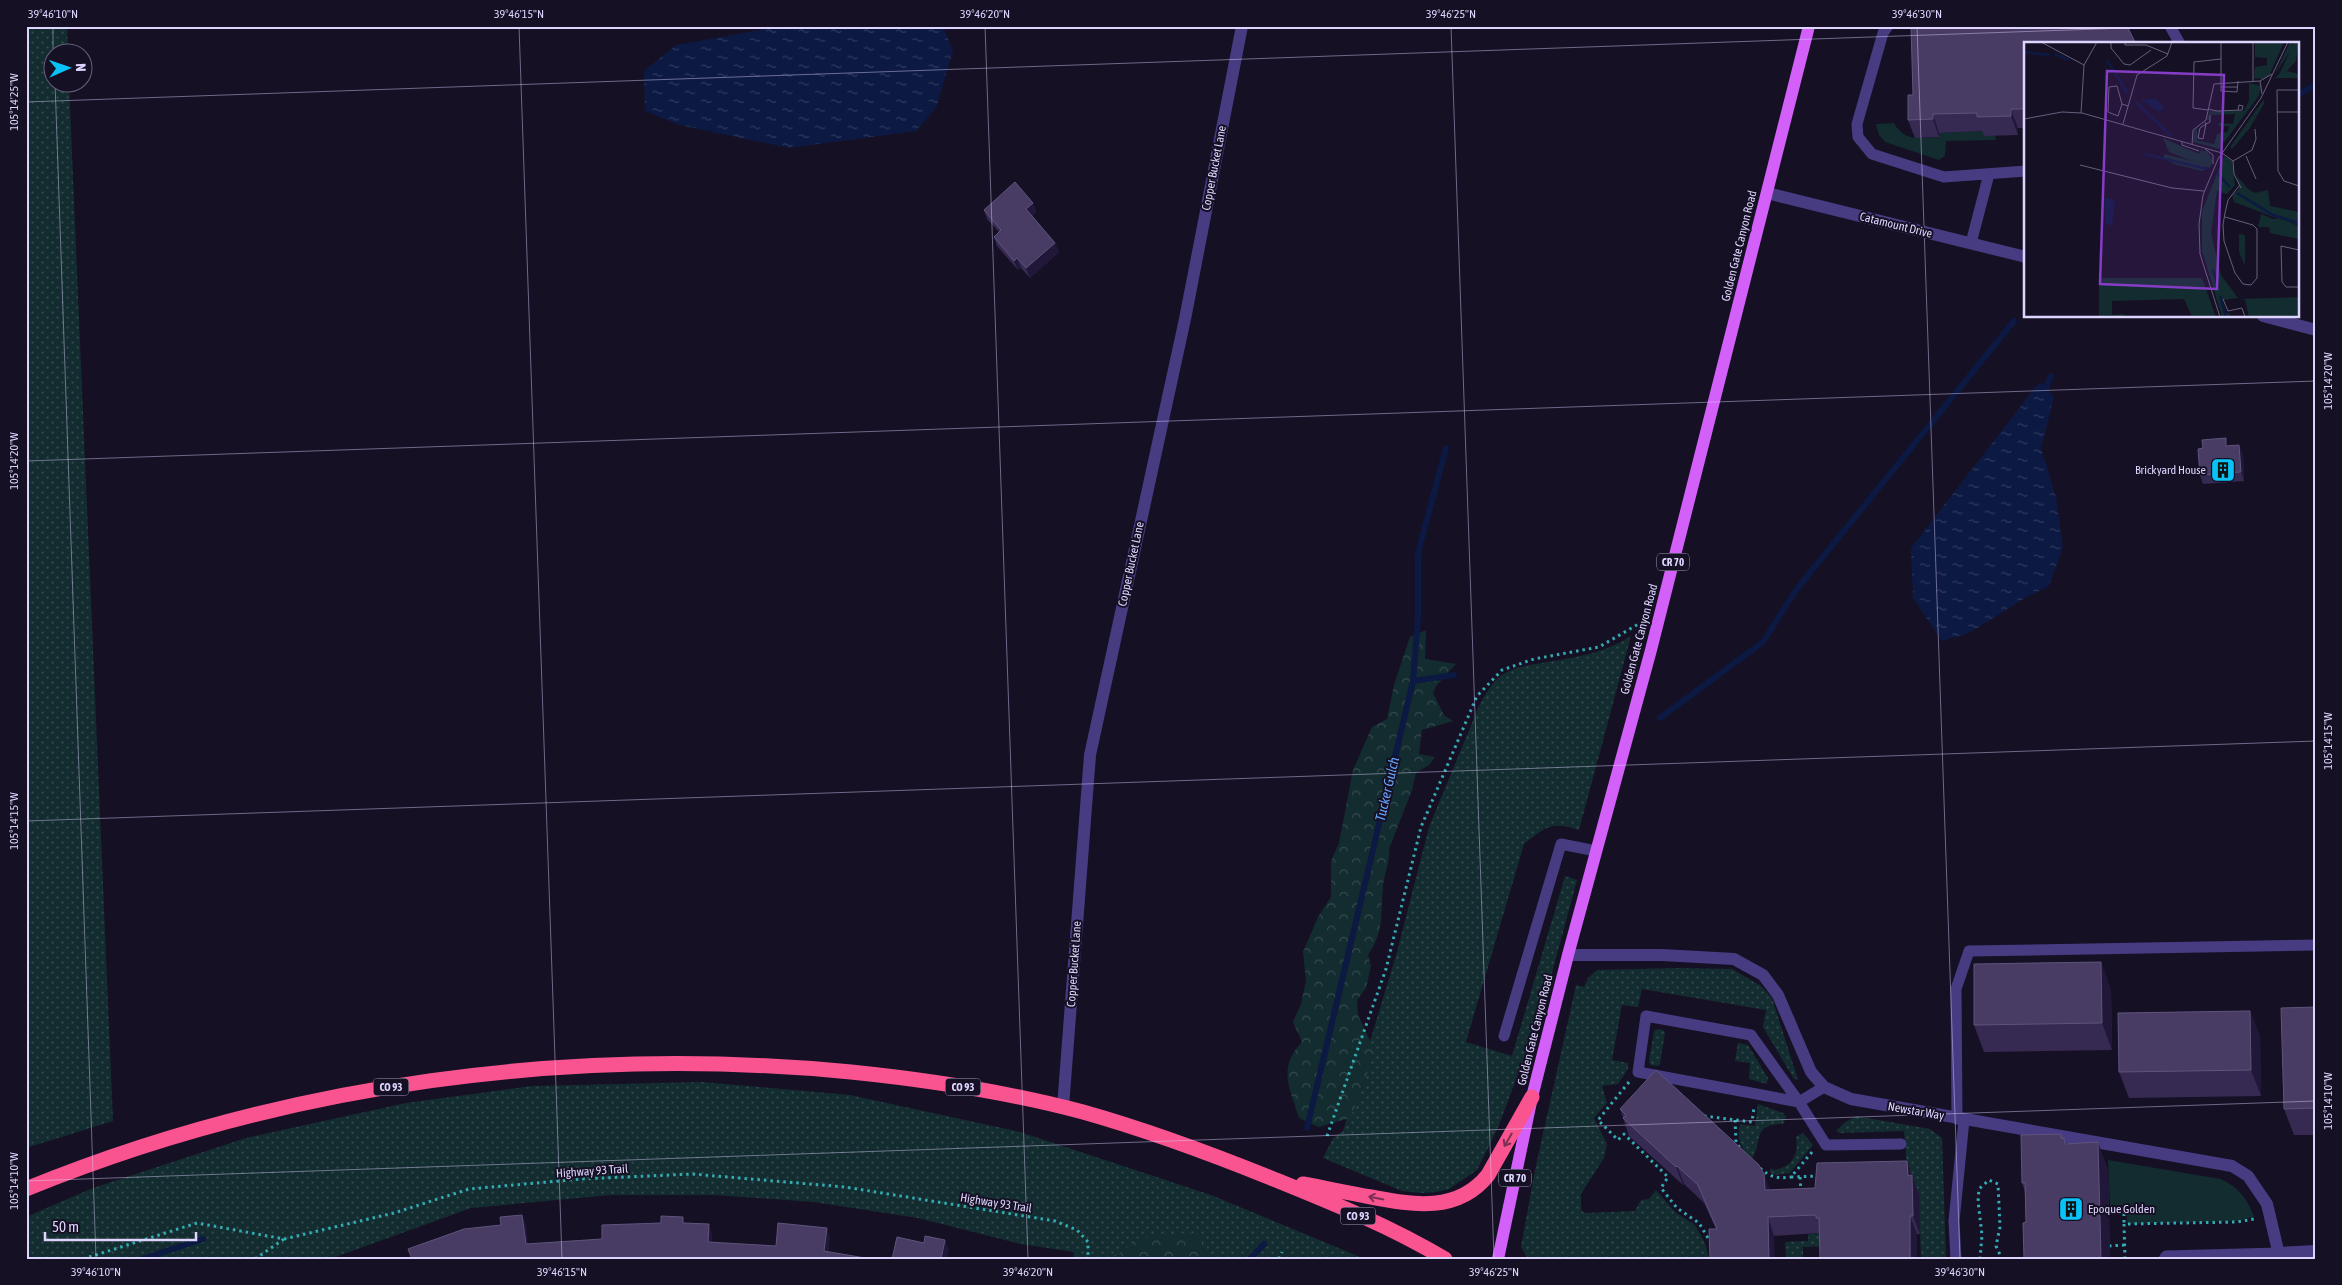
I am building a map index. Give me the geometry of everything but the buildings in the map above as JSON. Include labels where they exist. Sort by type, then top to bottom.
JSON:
[{"type":"highway","name":"CO 93","points":[[26,1189],[106,1159],[234,1119],[372,1090],[438,1080],[608,1064],[770,1065],[854,1072],[963,1087],[1063,1107],[1152,1133],[1269,1178],[1420,1244],[1445,1259]]},
{"type":"highway","points":[[1269,1178],[1408,1204],[1436,1204],[1462,1197],[1482,1182],[1532,1097]]},
{"type":"main road","name":"Golden Gate Canyon Road","points":[[1498,1259],[1532,1097],[1661,606],[1809,26]]},
{"type":"street","name":"Copper Bucket Lane","points":[[1063,1107],[1090,755],[1185,318],[1242,26]]},
{"type":"street","name":"Catamount Drive","points":[[1767,193],[2024,256]]},
{"type":"street","points":[[2271,318],[2316,330]]},
{"type":"street","name":"Newstar Way","points":[[1568,955],[1662,955],[1734,959],[1763,975],[1778,995],[1811,1072],[1824,1087],[1851,1100],[2232,1166],[2248,1176],[2267,1204],[2280,1256]]},
{"type":"street","points":[[2280,1256],[2316,1251]]},
{"type":"lane","points":[[1888,26],[1883,33],[1857,124],[1858,137],[1872,154],[1944,177],[2024,171]]},
{"type":"lane","points":[[2170,26],[2179,42]]},
{"type":"lane","points":[[1971,243],[1989,174]]},
{"type":"lane","points":[[1504,1036],[1561,844],[1596,851]]},
{"type":"lane","points":[[1956,1259],[1954,1221],[1960,1120],[1956,989],[1970,951],[2316,945]]},
{"type":"lane","points":[[1824,1087],[1798,1102],[1638,1072],[1646,1016],[1750,1035],[1798,1102],[1826,1145],[1901,1144]]},
{"type":"lane","points":[[2164,1259],[2166,1256],[2280,1256]]},
{"type":"path","points":[[1327,1136],[1386,969],[1421,826],[1477,696],[1502,670],[1534,659],[1599,648],[1632,629],[1661,606]]},
{"type":"path","points":[[1638,1072],[1598,1120],[1618,1140],[1624,1134],[1668,1177],[1660,1188],[1677,1208],[1699,1223],[1710,1242],[1712,1251]]},
{"type":"path","points":[[1695,1115],[1752,1122],[1756,1094]]},
{"type":"path","points":[[1735,1120],[1736,1142],[1742,1153]]},
{"type":"path","points":[[1791,1177],[1822,1140]]},
{"type":"path","points":[[1756,1165],[1769,1176],[1779,1178],[1829,1175]]},
{"type":"path","name":"Highway 93 Trail","points":[[83,1259],[196,1223],[284,1239],[394,1212],[469,1190],[581,1179],[692,1174],[845,1187],[1056,1221],[1077,1230],[1088,1242],[1088,1259]]},
{"type":"path","points":[[1800,1177],[1801,1200]]},
{"type":"path","points":[[1980,1259],[1982,1234],[1978,1201],[1979,1189],[1989,1180],[1998,1184],[2000,1227],[1996,1246],[2002,1259]]},
{"type":"path","points":[[2110,1208],[2124,1208],[2125,1259]]},
{"type":"path","points":[[2124,1224],[2237,1222],[2259,1218]]},
{"type":"path","points":[[255,1259],[284,1239]]},
{"type":"path","points":[[2109,1246],[2125,1245]]},
{"type":"path","points":[[1279,1259],[1282,1252]]},
{"type":"green space","points":[[26,26],[67,26],[68,42],[42,42],[42,92],[69,92],[113,1121],[26,1148]]},
{"type":"green space","points":[[1894,123],[1903,133],[1913,138],[1939,137],[1939,133],[1984,131],[1995,135],[1996,140],[1946,141],[1945,156],[1939,160],[1885,142],[1879,135],[1876,124]]},
{"type":"green space","points":[[1426,630],[1425,659],[1456,664],[1436,686],[1433,693],[1444,715],[1453,721],[1422,730],[1419,754],[1435,757],[1429,765],[1416,773],[1412,790],[1389,849],[1379,930],[1368,955],[1371,966],[1366,988],[1357,1000],[1358,1015],[1374,1049],[1363,1088],[1350,1118],[1319,1127],[1299,1118],[1289,1088],[1288,1078],[1290,1061],[1302,1042],[1293,1022],[1301,1004],[1306,980],[1303,952],[1318,917],[1331,897],[1331,861],[1339,843],[1353,770],[1372,727],[1387,719],[1394,685],[1410,637]]},
{"type":"green space","points":[[1631,636],[1579,830],[1561,826],[1549,827],[1524,844],[1466,1042],[1512,1056],[1565,876],[1577,880],[1542,1010],[1497,1130],[1477,1170],[1449,1189],[1421,1193],[1402,1191],[1323,1158],[1333,1138],[1343,1131],[1397,952],[1429,827],[1479,706],[1492,685],[1507,672],[1524,666],[1590,654],[1611,647]]},
{"type":"green space","points":[[1732,969],[1761,986],[1772,998],[1798,1080],[1794,1079],[1763,1027],[1766,1010],[1642,989],[1638,1007],[1622,1005],[1612,1060],[1628,1063],[1628,1069],[1618,1084],[1602,1086],[1607,1103],[1594,1118],[1607,1144],[1604,1158],[1581,1194],[1581,1210],[1585,1213],[1635,1211],[1641,1200],[1649,1199],[1656,1190],[1675,1212],[1695,1225],[1705,1243],[1709,1259],[1528,1259],[1521,1247],[1535,1170],[1576,985],[1584,987],[1588,978],[1597,970]]},
{"type":"green space","points":[[1658,1029],[1663,1030],[1665,1033],[1660,1064],[1658,1066],[1650,1065],[1649,1061],[1654,1031]]},
{"type":"green space","points":[[1738,1043],[1748,1045],[1768,1078],[1767,1084],[1749,1079],[1750,1063],[1735,1061]]},
{"type":"green space","points":[[703,1082],[850,1095],[1020,1132],[1211,1195],[1365,1259],[1073,1259],[1074,1252],[1021,1244],[918,1218],[814,1202],[716,1195],[611,1195],[471,1208],[330,1259],[26,1259],[26,1217],[93,1188],[246,1138],[406,1103],[532,1086]]},
{"type":"green space","points":[[1758,1104],[1783,1113],[1786,1117],[1783,1124],[1773,1125],[1762,1130],[1752,1159],[1740,1143],[1739,1129],[1740,1124],[1755,1126]]},
{"type":"green space","points":[[1856,1116],[1930,1129],[1942,1138],[1946,1259],[1921,1259],[1919,1194],[1907,1167],[1904,1131],[1840,1133],[1836,1131],[1844,1123]]},
{"type":"green space","points":[[1803,1133],[1813,1145],[1790,1173],[1776,1175],[1769,1172],[1771,1168],[1774,1170],[1790,1163],[1795,1154],[1796,1137]]},
{"type":"green space","points":[[2108,1160],[2221,1179],[2242,1194],[2254,1217],[2237,1221],[2127,1224],[2126,1205],[2110,1205]]},
{"type":"green space","points":[[1202,1233],[1200,1241],[1206,1245],[1211,1259],[1101,1259],[1118,1254],[1136,1241],[1157,1234]]},
{"type":"green space","points":[[1823,1233],[1826,1246],[1803,1247],[1803,1259],[1786,1259],[1785,1242],[1808,1241],[1808,1234]]},
{"type":"water","points":[[782,26],[943,26],[953,51],[936,108],[916,131],[789,148],[679,125],[645,111],[644,71],[676,45]]},
{"type":"water","points":[[2042,383],[2054,397],[2041,448],[2056,497],[2063,547],[2049,586],[2025,598],[1969,633],[1942,641],[1913,598],[1911,548],[2037,385]]},
{"type":"waterway","points":[[2300,94],[2316,84]]},
{"type":"waterway","points":[[1660,718],[1763,642],[1796,590],[2014,321]]},
{"type":"waterway","points":[[2043,395],[2051,376]]},
{"type":"waterway","name":"Tucker Gulch","points":[[1307,1128],[1413,681],[1418,618],[1418,553],[1446,448]]},
{"type":"waterway","points":[[1413,681],[1454,675]]},
{"type":"waterway","points":[[142,1259],[203,1239]]},
{"type":"waterway","name":"Tucker Gulch","points":[[1250,1259],[1264,1244]]},
{"type":"place","name":"Brickyard House","points":[[2223,470]]},
{"type":"place","name":"Epoque Golden","points":[[2071,1209]]}]
